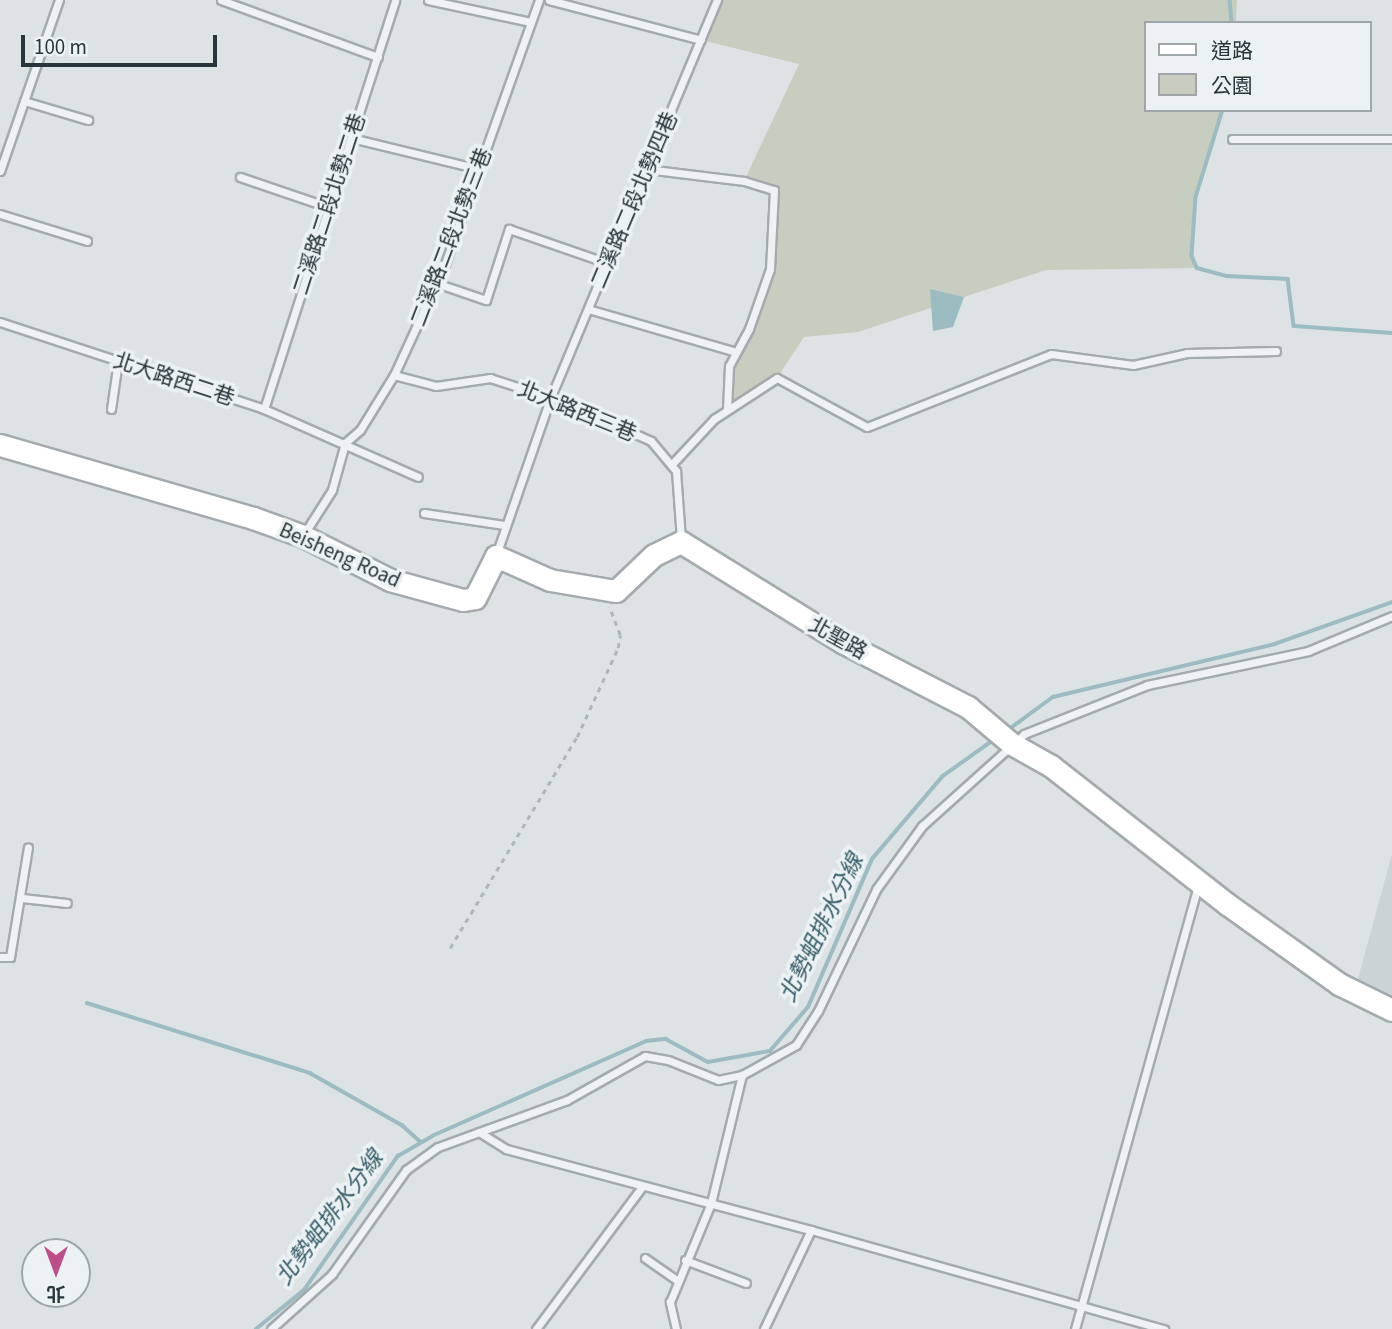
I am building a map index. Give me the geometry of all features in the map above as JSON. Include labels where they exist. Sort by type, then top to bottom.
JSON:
[{"type":"street","name":"Beisheng Road","points":[[0,445],[303,536],[390,580],[463,600],[475,598],[496,556]]},
{"type":"street","points":[[496,556],[550,580],[600,592],[616,591],[654,555],[681,542]]},
{"type":"street","name":"北聖路","points":[[681,542],[842,642],[968,707],[1005,738],[1051,766],[1199,882],[1339,984],[1392,1010]]},
{"type":"lane","points":[[0,171],[59,0]]},
{"type":"lane","points":[[221,0],[378,57]]},
{"type":"lane","name":"二溪路二段北勢二巷","points":[[264,409],[395,0]]},
{"type":"lane","points":[[428,0],[531,22]]},
{"type":"lane","name":"二溪路二段北勢三巷","points":[[303,536],[332,490],[345,443],[360,430],[394,375],[436,283],[539,0]]},
{"type":"lane","points":[[549,0],[701,40]]},
{"type":"lane","name":"二溪路二段北勢四巷","points":[[550,400],[717,0]]},
{"type":"lane","points":[[24,101],[88,120]]},
{"type":"lane","points":[[351,138],[479,169]]},
{"type":"lane","points":[[1231,139],[1392,139]]},
{"type":"lane","points":[[646,169],[744,181],[774,190],[770,269],[729,366],[727,410]]},
{"type":"lane","points":[[240,177],[328,207]]},
{"type":"lane","points":[[0,214],[87,241]]},
{"type":"lane","points":[[436,283],[486,300],[509,229],[607,263]]},
{"type":"lane","points":[[588,309],[736,352]]},
{"type":"lane","name":"北大路西二巷","points":[[0,322],[264,409],[418,477]]},
{"type":"lane","points":[[672,464],[727,410],[777,378],[867,427],[1051,354],[1133,365],[1186,353],[1276,351]]},
{"type":"lane","points":[[111,409],[118,361]]},
{"type":"lane","name":"北大路西三巷","points":[[394,375],[436,386],[490,378],[651,441],[672,464],[682,497],[681,542]]},
{"type":"lane","points":[[496,556],[504,525],[550,400]]},
{"type":"lane","points":[[424,513],[504,525]]},
{"type":"lane","points":[[271,1329],[332,1275],[406,1170],[438,1147],[566,1100],[645,1056],[668,1060],[718,1080],[742,1076],[796,1045],[818,1011],[877,888],[914,836],[1005,738],[1024,734],[1147,685],[1308,651],[1392,616]]},
{"type":"lane","points":[[0,957],[10,957],[22,898],[20,882],[28,847]]},
{"type":"lane","points":[[1075,1329],[1199,882]]},
{"type":"lane","points":[[22,898],[67,903]]},
{"type":"lane","points":[[676,1329],[670,1302],[685,1260],[711,1203],[742,1076]]},
{"type":"lane","points":[[479,1132],[506,1149],[642,1188],[811,1230],[1081,1308],[1164,1329]]},
{"type":"lane","points":[[536,1329],[642,1188]]},
{"type":"lane","points":[[764,1329],[811,1230]]},
{"type":"lane","points":[[645,1258],[678,1281]]},
{"type":"lane","points":[[685,1260],[746,1283]]},
{"type":"path","points":[[450,948],[576,737],[618,648],[620,635],[600,592]]},
{"type":"shaded area","points":[[1392,854],[1392,1000],[1356,986]]},
{"type":"green space","points":[[717,0],[1237,0],[1236,21],[1144,21],[1144,112],[1222,112],[1196,197],[1192,256],[1197,268],[1046,270],[858,332],[804,337],[777,378],[727,410],[729,366],[749,329],[770,269],[774,190],[744,181],[799,64],[701,40]]},
{"type":"water","points":[[930,289],[964,297],[953,327],[933,331]]},
{"type":"waterway","points":[[1230,0],[1232,21]]},
{"type":"waterway","points":[[1222,112],[1196,197],[1192,256],[1197,268],[1227,276],[1288,279],[1294,326],[1392,333]]},
{"type":"waterway","name":"北勢蛆排水分線","points":[[1008,730],[1053,697],[1275,644],[1392,602]]},
{"type":"waterway","name":"北勢蛆排水分線","points":[[256,1329],[304,1290],[398,1156],[432,1136],[646,1041],[666,1039],[708,1062],[770,1051],[808,1007],[872,859],[943,776],[996,738]]},
{"type":"waterway","points":[[87,1003],[310,1073],[402,1125],[421,1142]]}]
